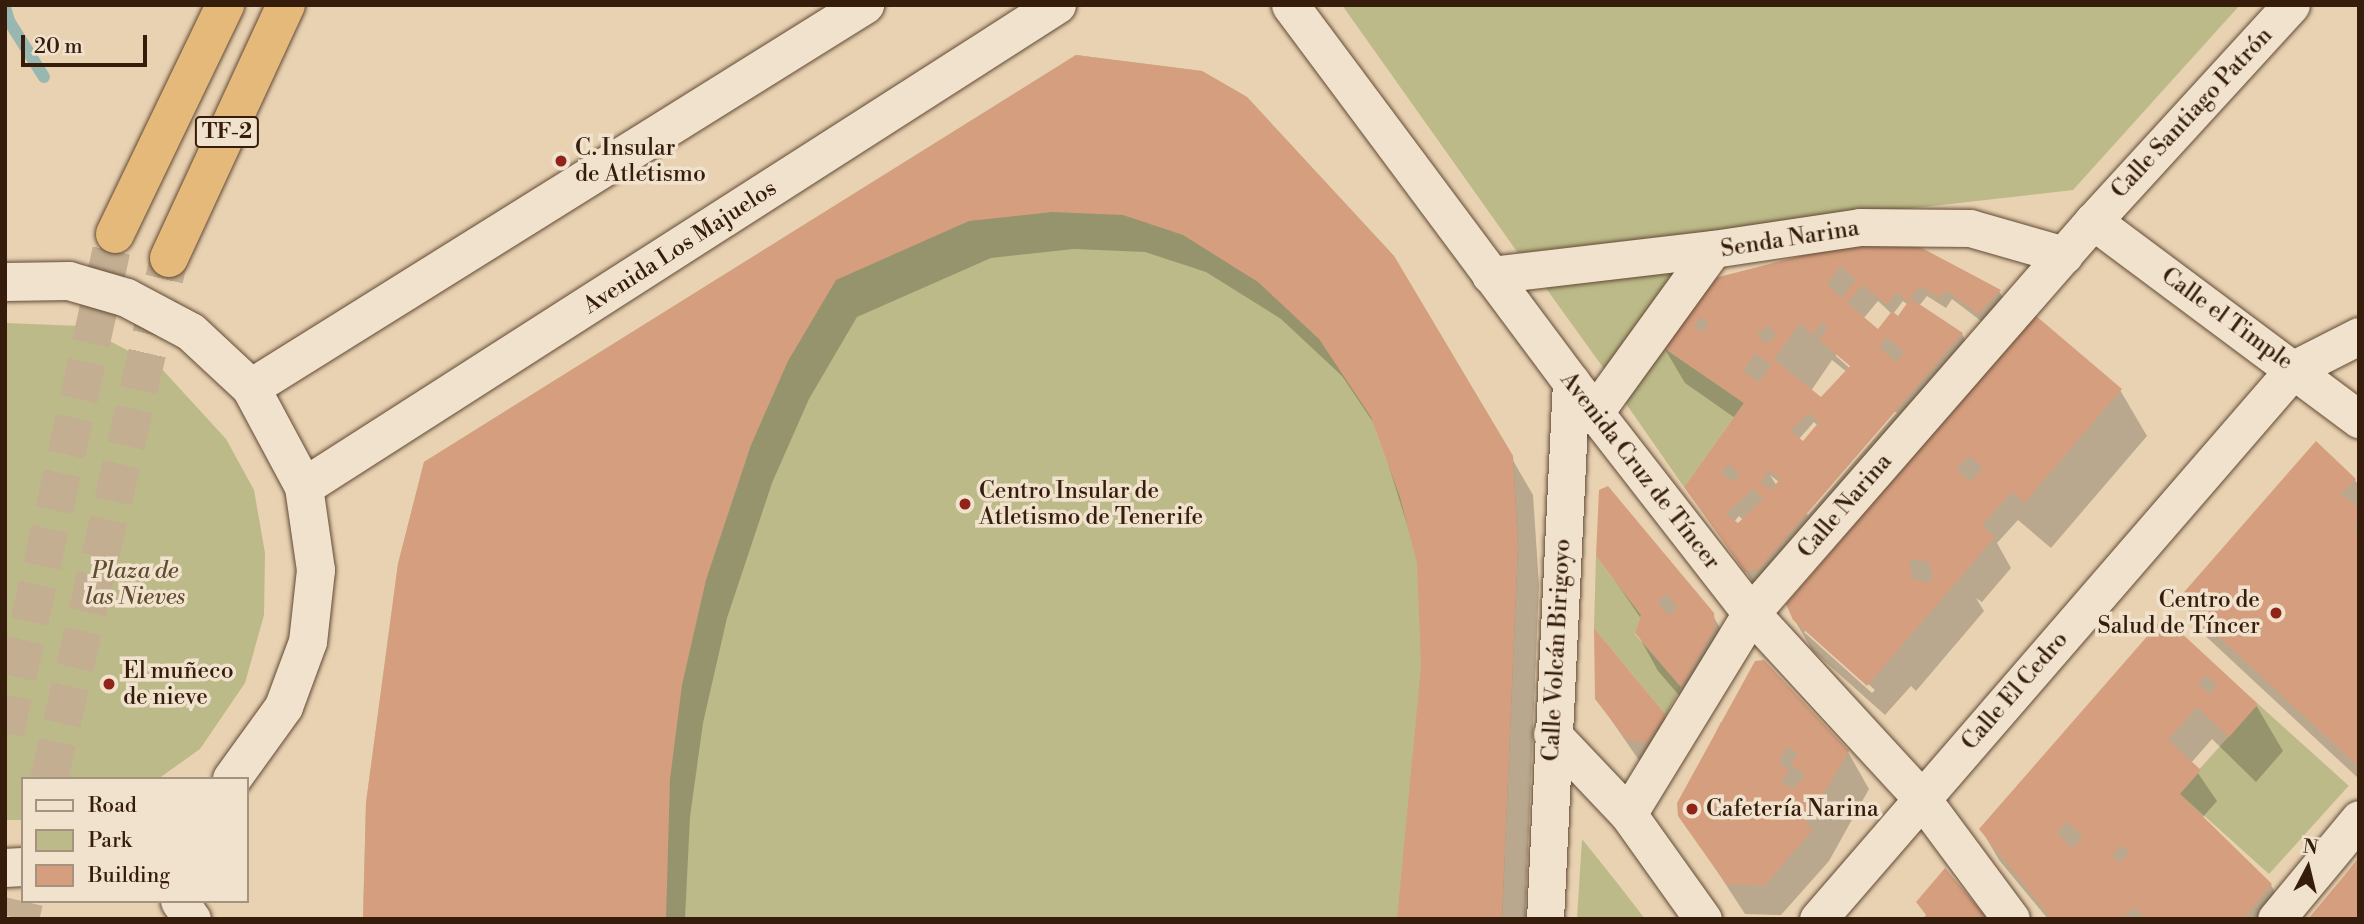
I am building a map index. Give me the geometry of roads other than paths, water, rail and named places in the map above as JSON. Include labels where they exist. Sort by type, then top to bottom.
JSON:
[{"type":"highway","name":"TF-2","points":[[115,234],[225,5]]},
{"type":"highway","name":"TF-2","points":[[169,258],[286,5]]},
{"type":"street","points":[[251,388],[865,5]]},
{"type":"street","name":"Avenida Los Majuelos","points":[[304,487],[1057,5]]},
{"type":"street","name":"Avenida Cruz de Tíncer","points":[[1290,5],[1571,382],[1751,613],[1922,799],[2011,919]]},
{"type":"street","name":"Calle Santiago Patrón","points":[[2093,221],[2291,5]]},
{"type":"street","name":"Calle Narina","points":[[1628,814],[1751,613],[2093,221]]},
{"type":"street","name":"Calle el Timple","points":[[2093,221],[2359,419]]},
{"type":"street","name":"Senda Narina","points":[[1595,412],[1713,249],[1860,227],[1970,228],[2064,255]]},
{"type":"street","points":[[1490,275],[1713,249]]},
{"type":"street","points":[[5,282],[69,281],[127,298],[191,332],[251,388],[304,487],[316,570],[308,642],[284,707],[233,777]]},
{"type":"street","points":[[2294,369],[2359,336]]},
{"type":"street","name":"Calle El Cedro","points":[[1818,919],[2294,369]]},
{"type":"street","name":"Calle Volcán Birigoyo","points":[[1545,919],[1571,382]]},
{"type":"street","points":[[1552,734],[1628,814],[1703,919]]},
{"type":"street","points":[[2276,919],[2359,819]]},
{"type":"street","points":[[180,903],[192,919]]},
{"type":"waterway","points":[[5,7],[9,21],[44,77]]},
{"type":"tunnel","points":[[5,733],[115,234]]},
{"type":"tunnel","points":[[49,777],[169,258]]},
{"type":"tunnel","points":[[20,919],[24,903]]},
{"type":"place","name":"C. Insular de Atletismo","points":[[561,161]]},
{"type":"place","name":"Centro Insular de Atletismo de Tenerife","points":[[965,504]]},
{"type":"place","name":"Centro de Salud de Tíncer","points":[[2276,613]]},
{"type":"place","name":"El muñeco de nieve","points":[[109,684]]},
{"type":"place","name":"Cafetería Narina","points":[[1692,809]]},
{"type":"park label","name":"Plaza de las Nieves","points":[[135,584]]}]
